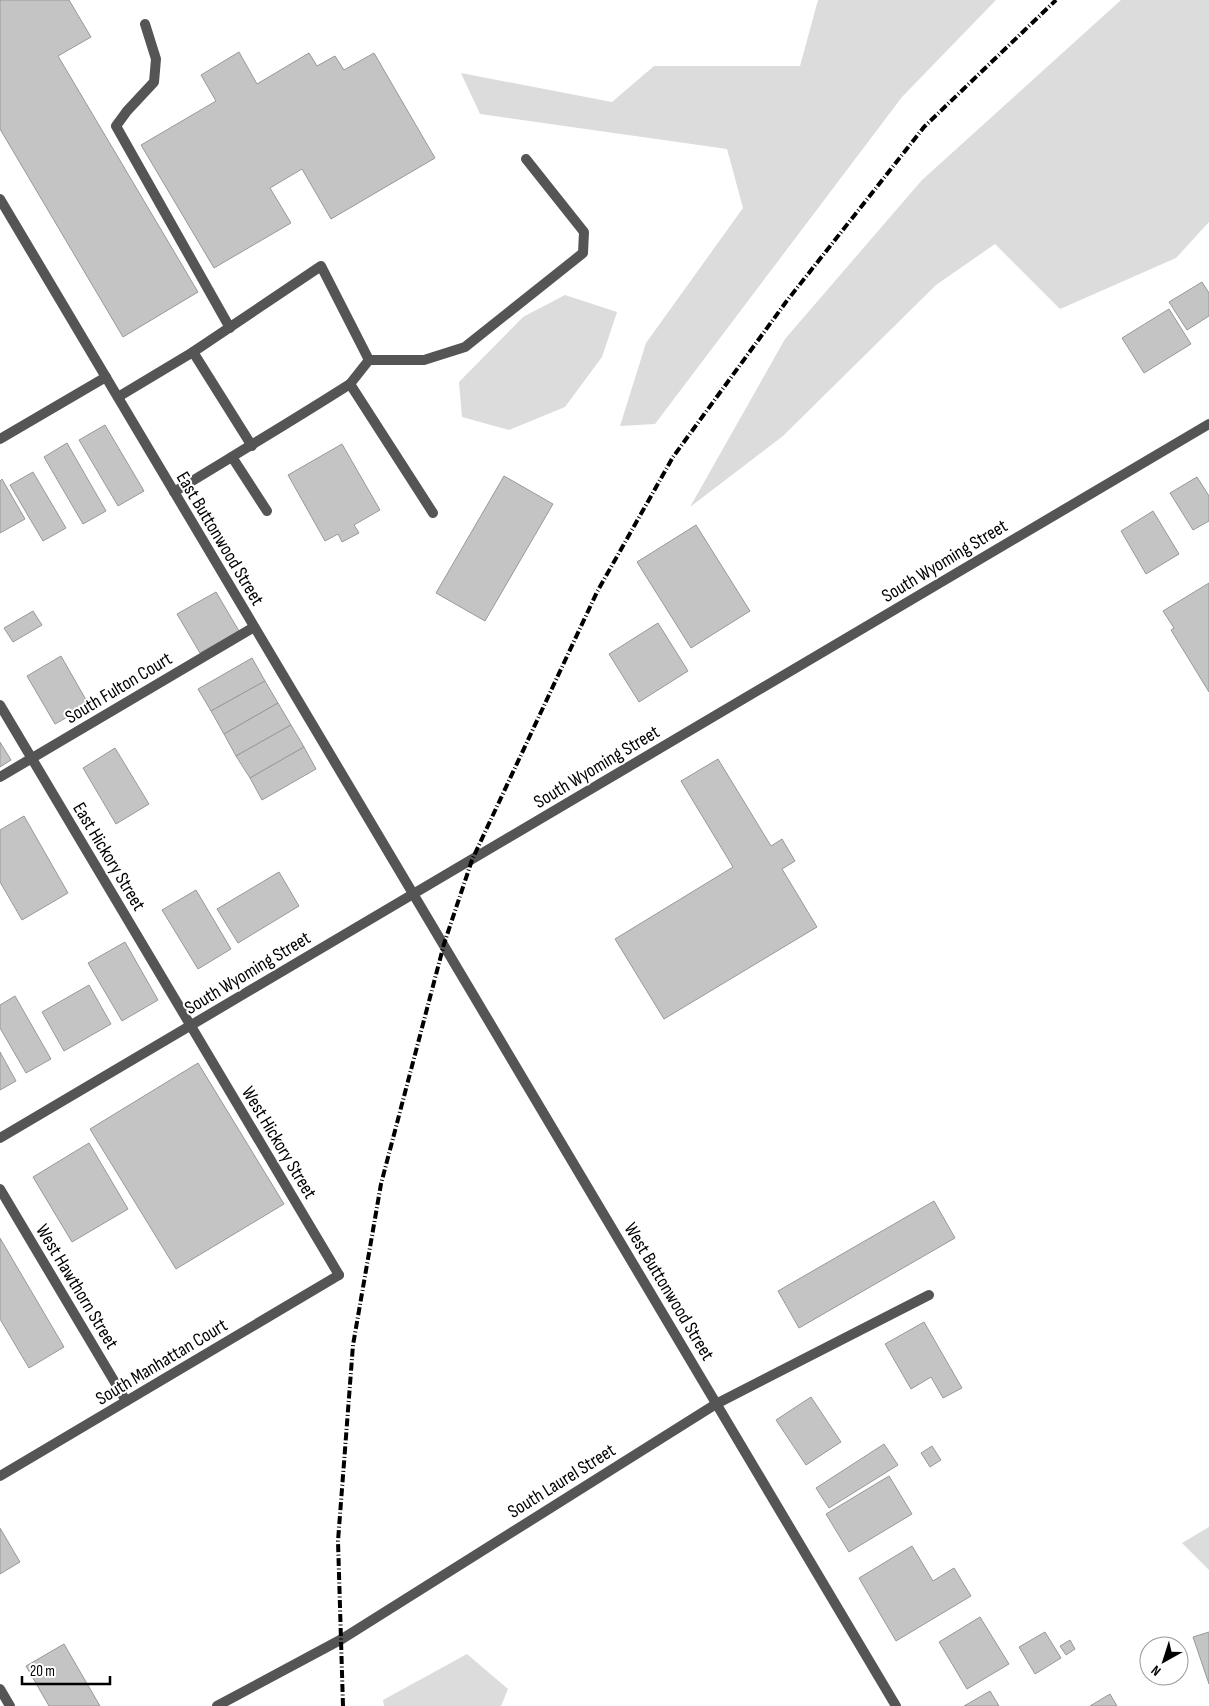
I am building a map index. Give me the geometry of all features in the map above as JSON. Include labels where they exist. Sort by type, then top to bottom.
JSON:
[{"type":"street","points":[[145,24],[156,59],[154,82],[116,126],[230,328]]},
{"type":"street","points":[[369,360],[424,360],[465,346],[583,253],[584,232],[526,159]]},
{"type":"street","name":"East Buttonwood Street","points":[[0,199],[413,894]]},
{"type":"street","points":[[118,397],[193,352],[321,266],[369,360]]},
{"type":"street","points":[[193,352],[252,446]]},
{"type":"street","points":[[174,492],[252,446],[350,384],[369,360]]},
{"type":"street","points":[[0,439],[106,377]]},
{"type":"street","points":[[350,384],[433,513]]},
{"type":"street","name":"South Wyoming Street","points":[[0,1138],[1209,424]]},
{"type":"street","points":[[232,457],[267,511]]},
{"type":"street","name":"South Fulton Court","points":[[0,777],[254,627]]},
{"type":"street","name":"East Hickory Street","points":[[0,705],[191,1026]]},
{"type":"street","name":"West Buttonwood Street","points":[[413,894],[896,1706]]},
{"type":"street","name":"West Hickory Street","points":[[191,1026],[339,1275]]},
{"type":"street","name":"West Hawthorn Street","points":[[0,1189],[126,1401]]},
{"type":"street","name":"South Manhattan Court","points":[[0,1476],[339,1275]]},
{"type":"street","name":"South Laurel Street","points":[[218,1706],[342,1638],[716,1404],[929,1295]]},
{"type":"street","points":[[0,1689],[10,1706]]},
{"type":"shaded area","points":[[818,0],[996,0],[902,97],[655,424],[620,426],[646,343],[743,208],[727,149],[480,114],[461,73],[612,102],[654,66],[800,66]]},
{"type":"shaded area","points":[[1121,0],[1209,0],[1209,222],[1176,258],[1060,309],[995,244],[936,285],[783,436],[690,507],[785,339],[922,180]]},
{"type":"shaded area","points":[[565,295],[617,312],[602,357],[565,407],[509,430],[462,417],[459,382],[523,317]]},
{"type":"shaded area","points":[[1209,1527],[1209,1570],[1182,1543]]},
{"type":"shaded area","points":[[467,1654],[508,1689],[501,1706],[384,1706],[383,1700]]},
{"type":"building","points":[[0,0],[69,0],[91,37],[58,56],[198,292],[123,337],[0,129]]},
{"type":"building","points":[[239,52],[257,84],[309,53],[317,66],[335,56],[344,70],[374,53],[435,158],[331,219],[302,169],[270,188],[291,223],[214,268],[141,145],[216,101],[201,75]]},
{"type":"building","points":[[1202,282],[1209,293],[1209,316],[1187,330],[1169,302]]},
{"type":"building","points":[[1169,309],[1191,344],[1144,373],[1122,338]]},
{"type":"building","points":[[105,425],[144,491],[118,506],[79,440]]},
{"type":"building","points":[[67,443],[106,511],[83,524],[44,457]]},
{"type":"building","points":[[342,444],[380,510],[354,525],[359,533],[342,542],[338,534],[325,541],[288,475]]},
{"type":"building","points":[[33,472],[66,528],[43,541],[10,485]]},
{"type":"building","points":[[504,476],[553,504],[485,621],[436,593]]},
{"type":"building","points":[[1197,477],[1209,496],[1209,521],[1193,530],[1170,493]]},
{"type":"building","points":[[2,479],[25,519],[0,533],[0,481]]},
{"type":"building","points":[[1153,511],[1179,554],[1146,574],[1121,531]]},
{"type":"building","points":[[696,525],[750,611],[691,648],[637,562]]},
{"type":"building","points":[[1209,583],[1209,692],[1171,630],[1174,628],[1163,611]]},
{"type":"building","points":[[216,592],[239,631],[200,653],[177,614]]},
{"type":"building","points":[[33,611],[42,625],[13,642],[4,628]]},
{"type":"building","points":[[658,623],[688,671],[639,702],[609,654]]},
{"type":"building","points":[[61,656],[89,705],[55,724],[27,676]]},
{"type":"building","points":[[252,658],[265,681],[211,711],[198,689]]},
{"type":"building","points":[[265,681],[278,703],[224,734],[211,711]]},
{"type":"building","points":[[278,703],[291,725],[236,756],[224,734]]},
{"type":"building","points":[[291,725],[304,747],[250,778],[236,756]]},
{"type":"building","points":[[0,742],[11,760],[0,767]]},
{"type":"building","points":[[304,747],[316,769],[262,800],[250,778]]},
{"type":"building","points":[[115,748],[149,804],[116,824],[83,768]]},
{"type":"building","points":[[718,759],[771,846],[782,839],[795,861],[782,869],[817,927],[664,1019],[615,939],[733,867],[681,781]]},
{"type":"building","points":[[24,816],[68,893],[22,920],[0,882],[0,830]]},
{"type":"building","points":[[279,872],[299,906],[238,943],[217,909]]},
{"type":"building","points":[[196,890],[231,949],[198,969],[162,910]]},
{"type":"building","points":[[125,942],[158,1000],[122,1021],[88,963]]},
{"type":"building","points":[[89,985],[111,1024],[64,1051],[42,1012]]},
{"type":"building","points":[[15,996],[51,1059],[26,1073],[0,1028],[0,1005]]},
{"type":"building","points":[[0,1052],[16,1081],[0,1090]]},
{"type":"building","points":[[198,1063],[284,1204],[176,1269],[90,1129]]},
{"type":"building","points":[[89,1143],[128,1209],[72,1242],[33,1177]]},
{"type":"building","points":[[934,1201],[955,1238],[799,1328],[778,1291]]},
{"type":"building","points":[[0,1238],[64,1347],[29,1368],[0,1319]]},
{"type":"building","points":[[924,1322],[962,1388],[943,1398],[931,1377],[911,1389],[885,1344]]},
{"type":"building","points":[[811,1397],[841,1442],[806,1465],[776,1420]]},
{"type":"building","points":[[884,1444],[898,1465],[829,1508],[816,1488]]},
{"type":"building","points":[[932,1446],[941,1460],[930,1467],[921,1453]]},
{"type":"building","points":[[889,1476],[912,1514],[849,1552],[826,1514]]},
{"type":"building","points":[[0,1528],[20,1562],[0,1574]]},
{"type":"building","points":[[912,1546],[933,1581],[954,1568],[971,1596],[896,1641],[859,1578]]},
{"type":"building","points":[[980,1617],[1009,1664],[967,1689],[939,1642]]},
{"type":"building","points":[[1045,1632],[1061,1658],[1035,1674],[1019,1647]]},
{"type":"building","points":[[1209,1632],[1209,1684],[1193,1637]]},
{"type":"building","points":[[1070,1640],[1075,1649],[1066,1655],[1060,1646]]},
{"type":"building","points":[[64,1644],[100,1706],[49,1706],[26,1666]]},
{"type":"building","points":[[990,1691],[999,1706],[964,1706]]},
{"type":"building","points":[[1110,1694],[1117,1706],[1090,1706]]},
{"type":"railway","points":[[343,1706],[338,1541],[353,1345],[381,1184],[444,944],[472,860],[597,592],[673,457],[786,302],[924,127],[1056,0]]}]
